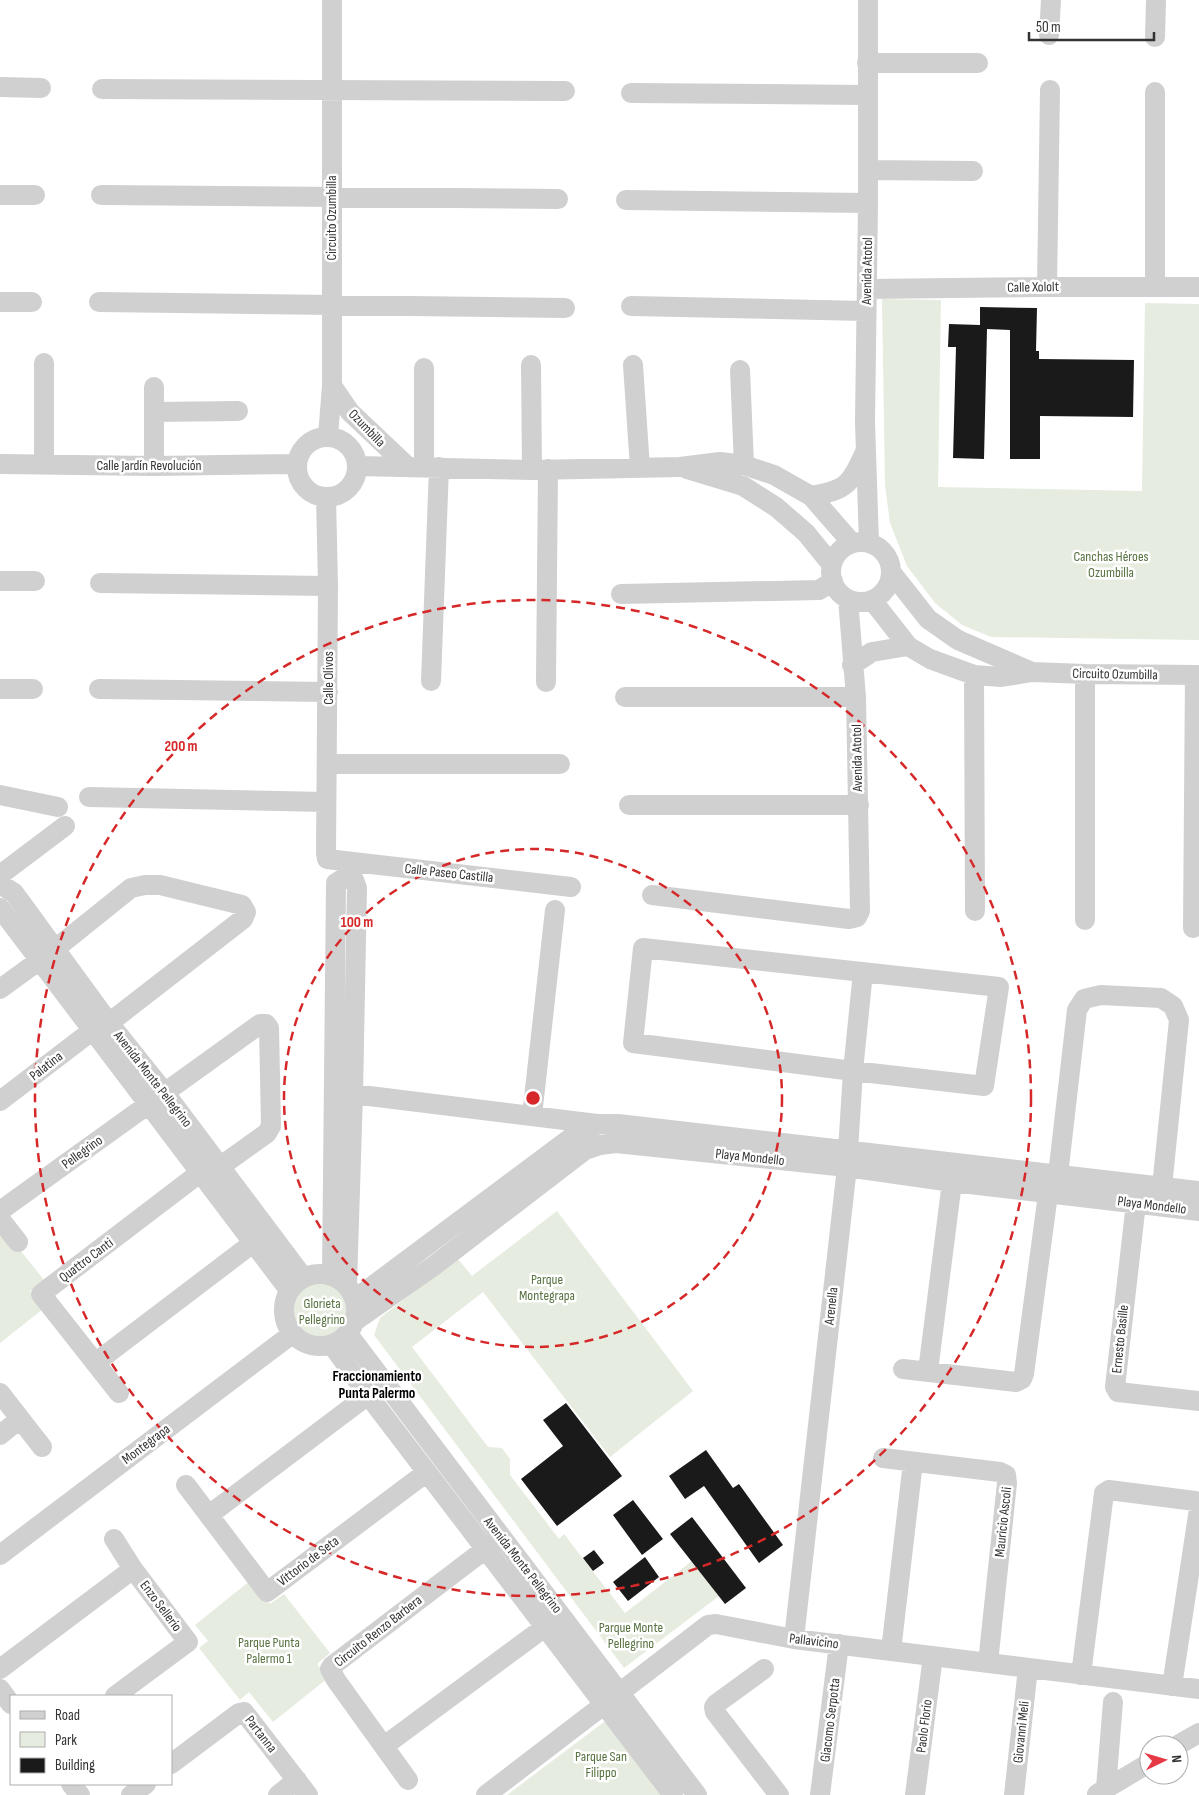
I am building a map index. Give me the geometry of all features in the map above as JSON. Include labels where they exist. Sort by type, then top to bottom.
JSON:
[{"type":"street","name":"Circuito Ozumbilla","points":[[328,436],[332,386],[332,0]]},
{"type":"street","name":"Avenida Atotol","points":[[861,543],[866,450],[868,0]]},
{"type":"street","points":[[1049,35],[1051,0]]},
{"type":"street","points":[[1155,37],[1156,0]]},
{"type":"street","points":[[867,63],[978,63]]},
{"type":"street","points":[[0,88],[41,88]]},
{"type":"street","points":[[102,89],[565,91]]},
{"type":"street","points":[[1047,287],[1050,90]]},
{"type":"street","points":[[1155,92],[1155,287]]},
{"type":"street","points":[[631,93],[868,96]]},
{"type":"street","points":[[868,170],[973,172]]},
{"type":"street","points":[[0,194],[35,195]]},
{"type":"street","points":[[101,195],[558,199]]},
{"type":"street","points":[[626,200],[868,203]]},
{"type":"street","name":"Calle Xololt","points":[[867,289],[1199,287]]},
{"type":"street","points":[[0,302],[32,302]]},
{"type":"street","points":[[100,302],[565,308]]},
{"type":"street","points":[[631,306],[866,311]]},
{"type":"street","points":[[44,363],[44,464]]},
{"type":"street","points":[[531,365],[540,469],[546,682]]},
{"type":"street","points":[[633,365],[640,468]]},
{"type":"street","points":[[424,368],[423,467],[431,681]]},
{"type":"street","points":[[740,370],[744,465]]},
{"type":"street","name":"Ozumbilla","points":[[332,386],[350,412],[423,467]]},
{"type":"street","points":[[154,387],[154,466]]},
{"type":"street","points":[[154,412],[238,411]]},
{"type":"street","points":[[328,436],[342,440],[354,451],[358,466],[354,482],[342,493],[326,497],[311,492],[300,480],[297,464],[302,450],[307,445],[313,440],[328,436]]},
{"type":"street","points":[[812,496],[840,489],[852,479],[866,450]]},
{"type":"street","points":[[358,466],[540,469],[680,467],[720,462],[744,465],[774,475],[812,496],[861,543],[881,549],[889,560],[892,572],[886,589],[872,600],[860,602],[848,599],[838,591],[832,573],[806,533],[776,507],[743,486],[680,467]]},
{"type":"street","name":"Calle Jardín Revolución","points":[[0,464],[154,466],[297,464]]},
{"type":"street","name":"Calle Olivos","points":[[326,497],[328,586],[327,859]]},
{"type":"street","points":[[621,594],[818,590],[832,573],[839,551],[861,543]]},
{"type":"street","name":"Circuito Ozumbilla","points":[[892,572],[928,619],[958,640],[1032,672]]},
{"type":"street","points":[[0,581],[35,581]]},
{"type":"street","points":[[100,583],[328,586]]},
{"type":"street","name":"Avenida Atotol","points":[[652,895],[849,919],[857,917],[860,911],[856,696],[848,599]]},
{"type":"street","name":"Circuito Ozumbilla","points":[[872,600],[908,646],[930,659],[974,676],[1001,677],[1032,672],[1197,675]]},
{"type":"street","points":[[852,665],[872,652],[908,646]]},
{"type":"street","points":[[1085,674],[1085,920]]},
{"type":"street","points":[[1193,928],[1197,675]]},
{"type":"street","points":[[974,676],[975,910]]},
{"type":"street","points":[[0,689],[33,689]]},
{"type":"street","points":[[99,689],[328,692]]},
{"type":"street","points":[[625,697],[856,696]]},
{"type":"street","points":[[327,764],[560,764]]},
{"type":"street","points":[[0,795],[58,807]]},
{"type":"street","points":[[89,797],[326,802]]},
{"type":"street","points":[[629,805],[859,805]]},
{"type":"street","points":[[0,875],[65,826]]},
{"type":"street","name":"Calle Paseo Castilla","points":[[327,859],[571,887]]},
{"type":"street","points":[[345,1286],[317,1273],[296,1283],[284,1304],[284,1320],[292,1334],[300,1342],[322,1347],[345,1334],[345,1286],[353,1094],[357,888],[354,880],[344,878],[336,883],[333,1094],[345,1286]]},
{"type":"street","name":"Avenida Monte Pellegrino","points":[[0,884],[14,893],[47,954],[101,1026],[148,1105],[254,1243],[296,1283]]},
{"type":"street","name":"Palatina","points":[[0,1101],[243,920],[246,912],[242,905],[160,885],[145,885],[131,888],[47,954]]},
{"type":"street","name":"Avenida Monte Pellegrino","points":[[0,908],[47,954]]},
{"type":"street","points":[[532,1116],[555,910]]},
{"type":"street","points":[[643,948],[999,987],[984,1086],[853,1071],[633,1043],[643,948]]},
{"type":"street","points":[[0,989],[47,954]]},
{"type":"street","name":"Arenella","points":[[794,1639],[847,1159],[853,1071],[863,972]]},
{"type":"street","points":[[1058,1175],[1077,1010],[1084,999],[1101,995],[1161,998],[1173,1006],[1179,1020],[1162,1187]]},
{"type":"street","name":"Pellegrino","points":[[0,1211],[260,1024],[266,1024],[270,1028],[271,1126],[266,1133],[221,1166]]},
{"type":"street","name":"Avenida Monte Pellegrino","points":[[101,1026],[165,1093],[221,1166],[296,1283]]},
{"type":"street","points":[[333,1094],[353,1094],[599,1124]]},
{"type":"street","name":"Playa Mondello","points":[[345,1334],[435,1265],[496,1205],[580,1131],[599,1124],[618,1124],[847,1159],[952,1182],[1199,1211]]},
{"type":"street","name":"Playa Mondello","points":[[345,1286],[496,1205],[585,1150],[600,1145],[616,1144],[847,1159],[1058,1175],[1199,1191]]},
{"type":"street","name":"Quattro Canti","points":[[119,1393],[41,1294],[201,1172]]},
{"type":"street","points":[[928,1371],[952,1182]]},
{"type":"street","points":[[903,1369],[1016,1382],[1022,1379],[1048,1194]]},
{"type":"street","name":"Ernesto Basille","points":[[1136,1203],[1115,1387],[1118,1392],[1199,1401]]},
{"type":"street","points":[[0,1219],[18,1242]]},
{"type":"street","points":[[95,1363],[254,1243]]},
{"type":"street","name":"Montegrapa","points":[[0,1555],[292,1334]]},
{"type":"street","name":"Avenida Monte Pellegrino","points":[[345,1334],[368,1394],[673,1795]]},
{"type":"street","name":"Avenida Monte Pellegrino","points":[[345,1334],[502,1537],[697,1795]]},
{"type":"street","points":[[0,1393],[42,1447]]},
{"type":"street","points":[[209,1515],[368,1394]]},
{"type":"street","points":[[0,1435],[20,1419]]},
{"type":"street","name":"Mauricio Ascoli","points":[[883,1458],[1000,1472],[1006,1475],[1007,1482],[988,1663]]},
{"type":"street","points":[[891,1651],[912,1462]]},
{"type":"street","name":"Vittorio de Seta","points":[[186,1485],[267,1592],[427,1472]]},
{"type":"street","points":[[1081,1675],[1104,1493],[1109,1490],[1195,1501],[1199,1509],[1172,1686]]},
{"type":"street","name":"Circuito Renzo Barbera","points":[[408,1780],[330,1670],[332,1666],[502,1537]]},
{"type":"street","name":"Enzo Sellerio","points":[[114,1539],[133,1569],[188,1642],[116,1695]]},
{"type":"street","name":"Enzo Sellerio","points":[[0,1669],[133,1569]]},
{"type":"street","name":"Pallavicino","points":[[486,1795],[708,1625],[716,1624],[794,1639],[1199,1689]]},
{"type":"street","points":[[384,1746],[545,1627]]},
{"type":"street","name":"Giacomo Serpotta","points":[[820,1795],[839,1644]]},
{"type":"street","name":"Paolo Florio","points":[[916,1795],[933,1656]]},
{"type":"street","name":"Giovanni Meli","points":[[1014,1795],[1028,1668]]},
{"type":"street","points":[[764,1669],[714,1707],[715,1712],[779,1795]]},
{"type":"street","points":[[0,1689],[10,1703]]},
{"type":"street","points":[[1100,1792],[1113,1702]]},
{"type":"street","name":"Partanna","points":[[172,1763],[239,1712],[244,1712],[302,1788],[278,1795]]},
{"type":"street","points":[[1100,1792],[1139,1769]]},
{"type":"street","points":[[72,1785],[80,1795]]},
{"type":"street","points":[[131,1795],[145,1785]]},
{"type":"green space","name":"Canchas Héroes Ozumbilla","points":[[882,299],[941,300],[938,487],[1142,491],[1145,303],[1199,304],[1199,640],[991,637],[962,625],[935,603],[907,566],[890,523],[885,485]]},
{"type":"green space","points":[[557,1211],[693,1391],[610,1457],[483,1292],[412,1347],[488,1447],[502,1448],[510,1459],[510,1475],[559,1539],[564,1534],[625,1613],[692,1561],[719,1596],[624,1668],[374,1335],[380,1318],[457,1258],[472,1276]]},
{"type":"green space","points":[[0,1225],[44,1280],[30,1292],[43,1309],[0,1343]]},
{"type":"green space","name":"Glorieta Pellegrino","points":[[322,1281],[338,1286],[343,1290],[347,1295],[352,1311],[347,1327],[343,1332],[338,1336],[322,1341],[306,1336],[301,1332],[297,1327],[292,1311],[297,1295],[301,1290],[306,1286]]},
{"type":"green space","name":"Parque Punta Palermo 1","points":[[251,1580],[270,1604],[284,1594],[330,1653],[317,1664],[328,1678],[273,1722],[249,1692],[240,1700],[199,1648],[208,1641],[195,1625]]},
{"type":"green space","name":"Parque San Filippo","points":[[608,1719],[665,1795],[507,1795]]},
{"type":"building","points":[[980,307],[1037,308],[1036,351],[1039,351],[1039,359],[1134,360],[1133,417],[1040,416],[1040,459],[1010,459],[1010,330],[987,329],[984,459],[953,458],[956,347],[948,347],[949,324],[980,325]]},
{"type":"building","points":[[566,1403],[622,1476],[557,1526],[521,1479],[563,1446],[543,1420]]},
{"type":"building","points":[[706,1450],[733,1488],[739,1484],[783,1545],[759,1563],[704,1486],[685,1499],[669,1476]]},
{"type":"building","points":[[633,1500],[663,1539],[642,1555],[613,1515]]},
{"type":"building","points":[[692,1517],[746,1588],[725,1604],[670,1534]]},
{"type":"building","points":[[594,1550],[604,1563],[593,1571],[583,1558]]},
{"type":"building","points":[[645,1557],[659,1577],[628,1601],[613,1582]]},
{"type":"district","name":"Fraccionamiento Punta Palermo","points":[[377,1384]]},
{"type":"park label","name":"Parque Montegrapa","points":[[547,1288]]},
{"type":"park label","name":"Parque Monte Pellegrino","points":[[631,1635]]}]
